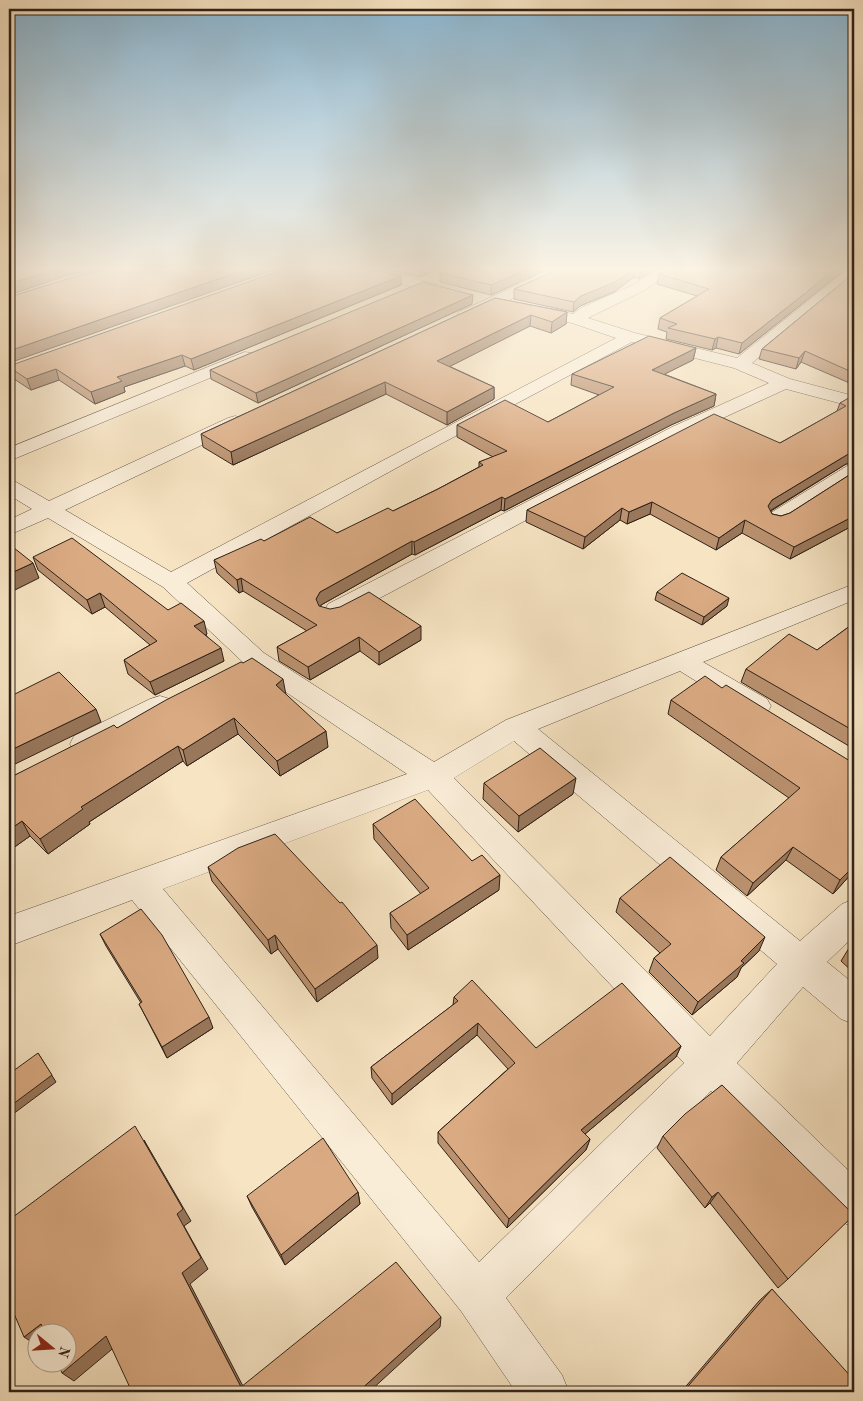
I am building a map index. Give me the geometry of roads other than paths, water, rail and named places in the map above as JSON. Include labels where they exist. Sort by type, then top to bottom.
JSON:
[{"type":"street","points":[[619,333],[740,364],[784,383],[854,402]]},
{"type":"street","points":[[740,364],[777,333]]},
{"type":"street","points":[[171,582],[413,450],[630,337]]},
{"type":"street","points":[[9,455],[261,351]]},
{"type":"street","points":[[331,613],[679,431],[784,383]]},
{"type":"street","points":[[9,528],[248,416]]},
{"type":"street","points":[[777,519],[854,470]]},
{"type":"street","points":[[9,486],[171,582],[242,665],[433,776],[710,1064],[854,1206]]},
{"type":"street","points":[[9,931],[433,776],[516,726],[854,591]]},
{"type":"street","points":[[681,660],[780,720]]},
{"type":"street","points":[[62,755],[185,694]]},
{"type":"street","points":[[516,726],[854,1006]]},
{"type":"street","points":[[138,883],[477,1295],[545,1392]]},
{"type":"street","points":[[477,1295],[710,1064],[801,963],[854,914]]}]
